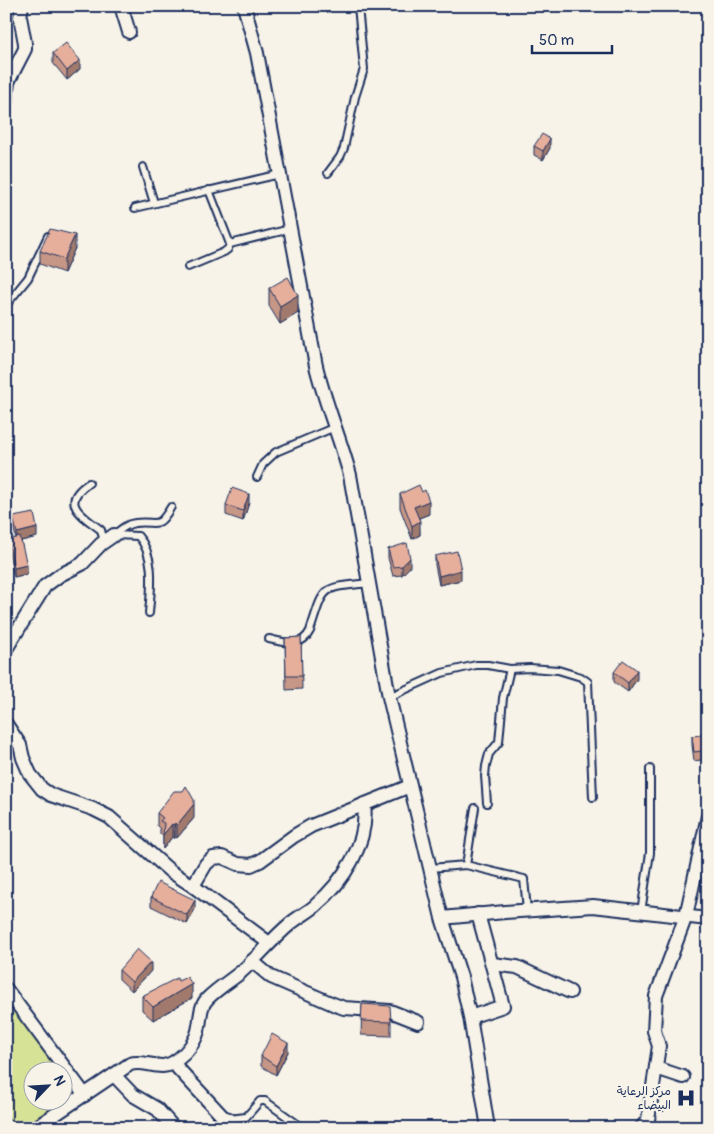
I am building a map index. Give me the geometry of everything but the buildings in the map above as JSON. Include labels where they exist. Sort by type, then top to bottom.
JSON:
[{"type":"street","points":[[6,100],[8,82],[25,49],[20,17],[22,6]]},
{"type":"street","points":[[121,6],[129,32]]},
{"type":"street","points":[[244,6],[257,53],[316,366],[322,392],[350,475],[390,697],[442,918],[461,977],[470,1017],[488,1128]]},
{"type":"street","points":[[6,649],[44,586],[56,574],[82,564],[109,539]]},
{"type":"street","points":[[6,724],[20,745],[30,774],[42,789],[51,795],[93,809],[108,817],[155,859],[269,943]]},
{"type":"street","points":[[193,886],[206,864],[213,858],[222,857],[238,864],[251,865],[260,861],[302,830],[410,786]]},
{"type":"street","points":[[35,1128],[135,1062],[145,1062],[162,1067],[173,1063],[194,1042],[202,1005],[208,998],[252,961],[290,923],[317,904],[334,888],[356,852],[365,812],[364,804]]},
{"type":"street","points":[[641,1128],[648,1120],[659,1046],[654,1031],[656,996],[686,916],[708,816]]},
{"type":"street","points":[[442,918],[593,906],[708,919]]},
{"type":"street","points":[[470,1017],[503,1006],[478,914]]},
{"type":"street","points":[[252,961],[271,977],[344,1008],[385,1010],[395,1012],[418,1022]]},
{"type":"street","points":[[492,964],[517,967],[570,992]]},
{"type":"street","points":[[6,990],[85,1096]]},
{"type":"street","points":[[173,1063],[223,1117],[229,1119]]},
{"type":"street","points":[[656,1068],[683,1077]]},
{"type":"street","points":[[114,1075],[133,1095],[157,1109],[174,1128]]},
{"type":"lane","points":[[328,173],[340,158],[344,148],[355,96],[364,69],[358,6]]},
{"type":"lane","points":[[143,168],[154,203]]},
{"type":"lane","points":[[135,208],[280,174]]},
{"type":"lane","points":[[188,267],[224,252],[230,244],[209,190]]},
{"type":"lane","points":[[230,244],[290,229]]},
{"type":"lane","points":[[6,305],[28,278],[48,236]]},
{"type":"lane","points":[[257,477],[263,464],[276,452],[335,427]]},
{"type":"lane","points":[[89,483],[78,491],[76,496],[77,509],[80,515],[101,530],[109,539]]},
{"type":"lane","points":[[109,539],[130,524],[160,522],[164,519],[171,506]]},
{"type":"lane","points":[[109,539],[138,536],[146,546],[151,574],[149,613]]},
{"type":"lane","points":[[269,639],[292,644],[308,637],[320,597],[325,591],[338,586],[370,582]]},
{"type":"lane","points":[[390,697],[442,674],[463,668],[488,665],[510,669],[558,670],[581,677],[588,682],[593,797]]},
{"type":"lane","points":[[487,803],[486,766],[489,754],[499,742],[503,698],[510,669]]},
{"type":"lane","points":[[641,912],[650,853],[650,769]]},
{"type":"lane","points":[[466,865],[475,808]]},
{"type":"lane","points":[[430,868],[466,865],[524,879],[527,910]]},
{"type":"lane","points":[[229,1119],[246,1117],[260,1101],[265,1101],[303,1128]]},
{"type":"green space","points":[[15,1011],[55,1062],[22,1062],[22,1112],[47,1112],[23,1128],[14,1128],[6,1114],[6,1017]]},
{"type":"green space","points":[[72,1085],[77,1092],[72,1095]]},
{"type":"place","name":"مركز الرعاية البيضاء","points":[[686,1098]]}]
